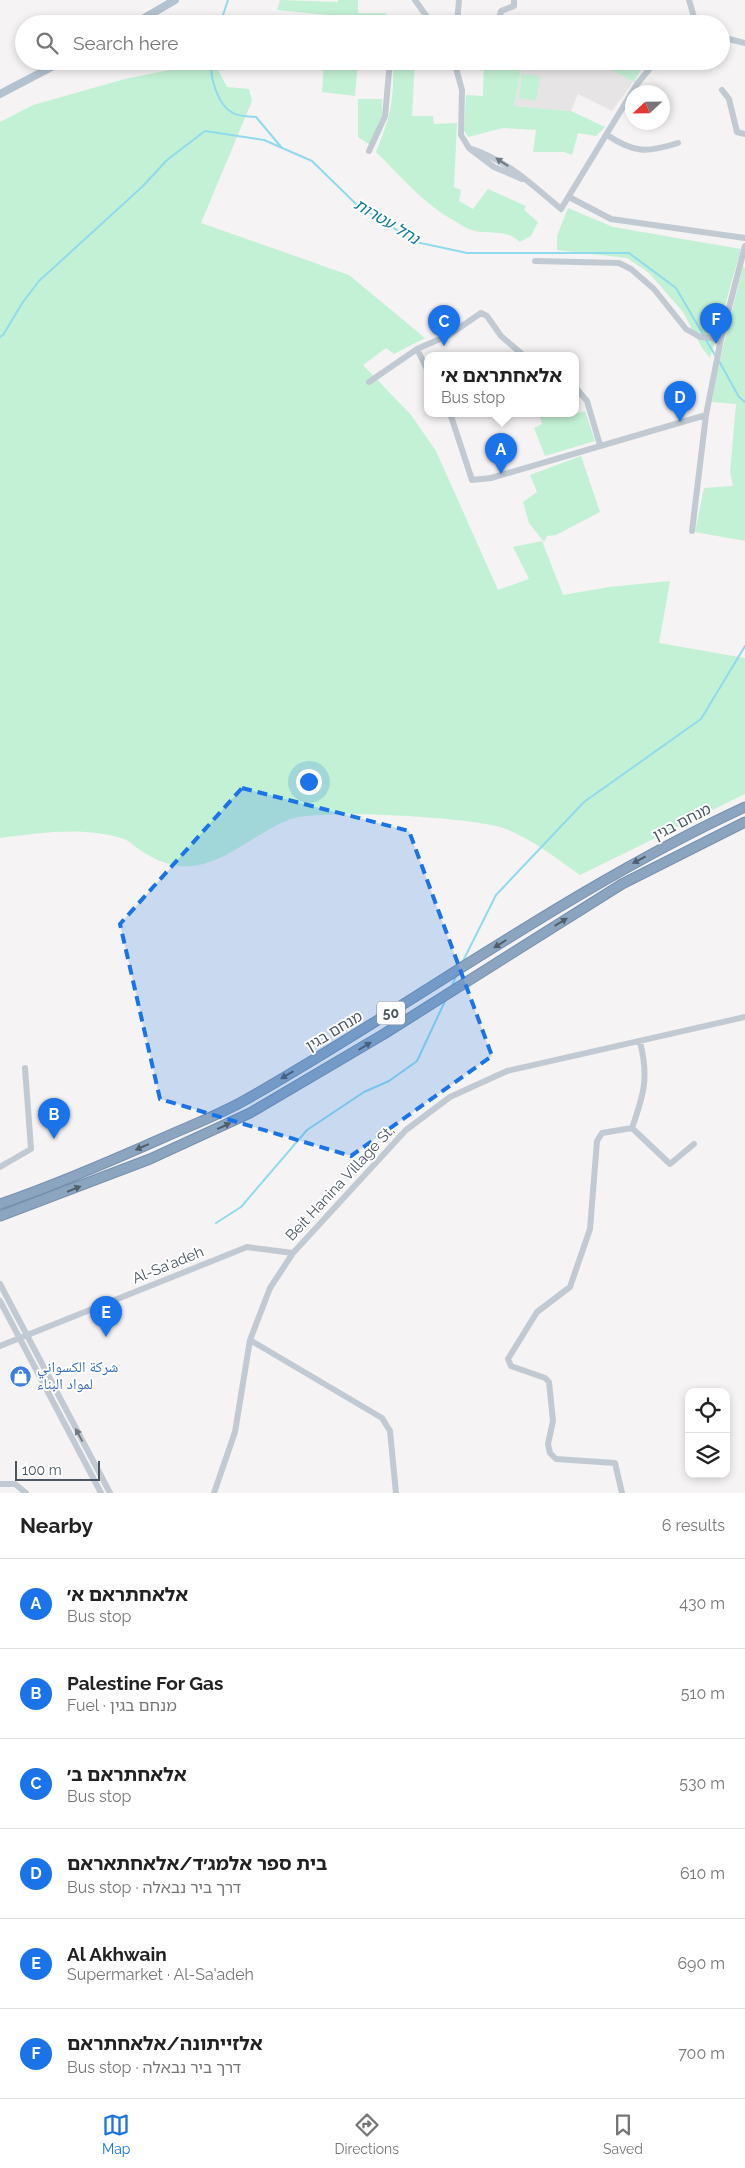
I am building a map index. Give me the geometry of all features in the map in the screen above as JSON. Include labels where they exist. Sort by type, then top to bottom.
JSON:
[{"type":"highway","name":"מנחם בגין","points":[[0,1204],[24,1196],[144,1146],[244,1101],[378,1021],[608,877],[695,830],[745,807]]},
{"type":"highway","name":"מנחם בגין","points":[[0,1216],[29,1207],[150,1159],[250,1113],[384,1034],[622,884],[745,822]]},
{"type":"main road","points":[[149,15],[175,0]]},
{"type":"main road","points":[[0,94],[46,70]]},
{"type":"street","points":[[415,0],[426,15]]},
{"type":"street","points":[[458,15],[459,0]]},
{"type":"street","points":[[500,15],[501,10],[514,6],[514,0]]},
{"type":"street","points":[[689,0],[693,15]]},
{"type":"street","points":[[730,39],[745,43]]},
{"type":"street","points":[[369,151],[385,116],[389,70]]},
{"type":"street","points":[[456,70],[462,90],[461,136],[470,148],[490,154],[530,183],[561,209],[637,84],[649,70]]},
{"type":"street","points":[[722,90],[729,99],[737,132],[745,134]]},
{"type":"street","points":[[607,135],[634,150],[646,151],[678,143]]},
{"type":"street","points":[[569,197],[611,219],[745,238]]},
{"type":"street","points":[[692,531],[706,415],[721,339],[745,246]]},
{"type":"street","points":[[535,261],[619,263],[631,268],[654,289],[686,329],[700,337],[721,339]]},
{"type":"street","points":[[369,382],[417,349],[449,335],[482,313],[487,316],[501,336],[520,352]]},
{"type":"street","points":[[417,349],[424,363]]},
{"type":"street","points":[[579,392],[586,401],[600,445]]},
{"type":"street","points":[[451,417],[472,480],[491,478],[706,415]]},
{"type":"street","name":"Beit Hanina Village St,","points":[[214,1493],[235,1432],[250,1340],[270,1288],[293,1253],[406,1130],[450,1097],[507,1071],[745,1018]]},
{"type":"street","points":[[632,1128],[644,1094],[646,1063],[640,1042]]},
{"type":"street","points":[[0,1167],[31,1149],[25,1068]]},
{"type":"street","points":[[632,1128],[670,1164],[694,1144]]},
{"type":"street","points":[[622,1493],[615,1463],[556,1459],[550,1453],[548,1444],[553,1421],[549,1382],[545,1378],[511,1366],[508,1359],[537,1312],[570,1287],[590,1229],[597,1141],[602,1134],[632,1128]]},
{"type":"street","name":"Al-Sa'adeh","points":[[0,1346],[247,1246],[293,1253]]},
{"type":"street","points":[[0,1284],[110,1493]]},
{"type":"street","points":[[0,1301],[102,1493]]},
{"type":"street","points":[[250,1340],[382,1418],[390,1431],[396,1493]]},
{"type":"street","points":[[0,1484],[15,1484],[26,1493]]},
{"type":"highlighted area","points":[[242,788],[409,831],[492,1056],[351,1156],[160,1099],[120,924]]},
{"type":"shaded area","points":[[521,70],[642,70],[631,85],[625,85],[625,93],[612,111],[578,94],[571,111],[514,106]]},
{"type":"green space","points":[[280,0],[338,2],[338,0],[358,0],[358,13],[386,13],[386,15],[328,15],[277,10]]},
{"type":"green space","points":[[170,70],[218,70],[227,87],[249,89],[252,101],[201,223],[349,275],[425,338],[394,354],[386,348],[363,365],[411,415],[436,451],[498,590],[529,579],[513,547],[542,541],[563,595],[609,587],[670,581],[659,643],[745,658],[745,794],[580,875],[535,844],[506,829],[463,821],[431,818],[361,814],[304,816],[275,826],[222,857],[195,866],[165,863],[145,853],[126,840],[109,835],[62,832],[0,838],[0,122],[33,105],[125,79]]},
{"type":"green space","points":[[323,70],[357,70],[355,96],[322,92]]},
{"type":"green space","points":[[393,70],[415,70],[412,116],[433,116],[434,124],[457,123],[454,187],[461,190],[459,201],[473,209],[488,189],[526,206],[524,210],[538,222],[531,236],[520,242],[514,237],[502,233],[479,232],[465,228],[433,207],[376,152],[391,108]]},
{"type":"green space","points":[[484,70],[521,70],[514,106],[571,111],[605,127],[596,136],[578,133],[572,155],[564,152],[533,152],[536,130],[503,128],[468,137],[464,130],[466,95],[483,96]]},
{"type":"green space","points":[[612,70],[640,70],[634,82]]},
{"type":"green space","points":[[522,74],[540,76],[536,101],[519,98]]},
{"type":"green space","points":[[358,99],[382,99],[382,114],[370,145],[358,137]]},
{"type":"green space","points":[[568,208],[613,227],[741,249],[710,358],[702,348],[683,312],[649,273],[627,258],[557,250],[557,236]]},
{"type":"green space","points":[[743,266],[745,268],[745,541],[695,532],[704,488],[733,486],[730,472],[736,404],[712,402],[722,351]]},
{"type":"green space","points":[[585,411],[595,441],[545,456],[534,428],[542,424],[540,417],[579,417],[579,413]]},
{"type":"green space","points":[[581,456],[600,512],[556,535],[547,536],[544,542],[529,523],[523,502],[537,492],[530,475]]},
{"type":"waterway","points":[[223,15],[228,0]]},
{"type":"waterway","points":[[211,70],[213,82],[223,104],[236,114],[256,117],[282,148]]},
{"type":"waterway","name":"נחל עטרות","points":[[0,337],[39,281],[143,186],[167,160],[205,131],[264,140],[312,161],[357,205],[416,242],[467,253],[629,253],[676,288],[704,336]]},
{"type":"waterway","name":"נחל עטרות","points":[[706,340],[715,355]]},
{"type":"waterway","name":"נחל עטרות","points":[[719,361],[739,397],[745,402]]},
{"type":"waterway","points":[[462,963],[496,895],[584,802],[701,719],[745,646]]},
{"type":"waterway","points":[[451,988],[456,976]]},
{"type":"waterway","points":[[216,1223],[241,1207],[307,1130],[364,1092],[389,1081],[417,1061],[446,999]]},
{"type":"place","name":"אלזייתונה/אלאחתראם","points":[[716,344]]},
{"type":"place","name":"אלאחתראם ב׳","points":[[444,346]]},
{"type":"place","name":"בית ספר אלמג׳ד/אלאחתאראם","points":[[680,422]]},
{"type":"place","name":"אלאחתראם א׳","points":[[501,474]]},
{"type":"place","name":"Palestine For Gas","points":[[54,1139]]},
{"type":"place","name":"Al Akhwain","points":[[106,1337]]},
{"type":"place","name":"شركة الكسواني لمواد البناء","points":[[21,1376]]}]
